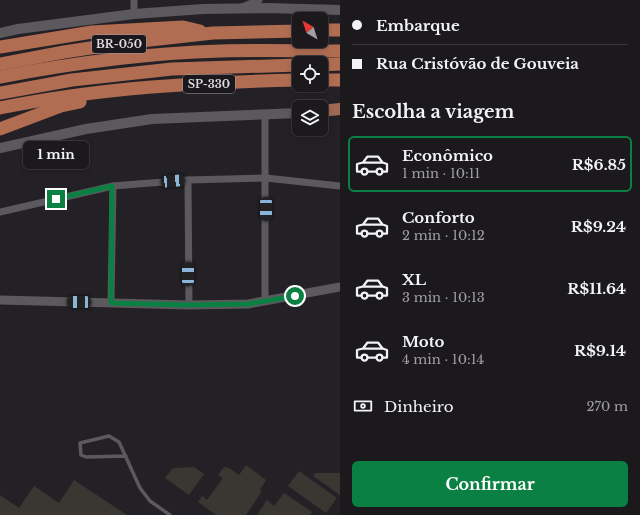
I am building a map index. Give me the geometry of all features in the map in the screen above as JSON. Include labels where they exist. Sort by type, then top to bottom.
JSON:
[{"type":"highway","points":[[0,47],[92,32],[183,27],[213,33]]},
{"type":"highway","points":[[328,30],[340,30]]},
{"type":"highway","name":"BR-050","points":[[0,64],[123,43],[213,33],[292,31]]},
{"type":"highway","points":[[0,77],[60,66],[150,55],[220,51],[340,51]]},
{"type":"highway","points":[[328,65],[340,64]]},
{"type":"highway","points":[[0,93],[72,80],[165,70],[292,65]]},
{"type":"highway","name":"SP-330","points":[[0,108],[59,97],[119,89],[247,81],[292,80]]},
{"type":"highway","points":[[328,80],[340,80]]},
{"type":"highway","points":[[0,129],[62,106],[104,98],[119,89]]},
{"type":"highway","points":[[328,110],[340,109]]},
{"type":"main road","points":[[0,33],[134,14],[239,8],[340,10]]},
{"type":"main road","points":[[0,148],[86,129],[152,119],[292,113]]},
{"type":"main road","points":[[328,114],[340,115]]},
{"type":"street","points":[[134,0],[134,14]]},
{"type":"street","points":[[239,8],[259,0]]},
{"type":"street","points":[[266,114],[266,302]]},
{"type":"street","points":[[0,212],[112,186],[188,180],[266,178],[340,186]]},
{"type":"street","points":[[188,180],[189,305]]},
{"type":"street","points":[[111,303],[112,186]]},
{"type":"street","points":[[0,300],[189,305],[248,304],[340,288]]},
{"type":"lane","points":[[126,456],[86,457],[81,455],[80,443],[109,436],[119,442],[126,456],[140,488],[150,501],[170,515]]},
{"type":"building","points":[[246,465],[266,480],[260,490],[262,491],[246,515],[216,515],[198,502],[202,496],[207,500],[223,478],[218,475],[224,467],[229,468],[239,475]]},
{"type":"building","points":[[194,467],[204,474],[189,495],[165,478],[173,468]]},
{"type":"building","points":[[299,471],[337,498],[326,513],[288,486]]},
{"type":"building","points":[[315,473],[340,473],[340,495],[313,476]]},
{"type":"building","points":[[74,480],[127,515],[0,515],[0,495],[19,508],[34,486],[59,503]]},
{"type":"building","points":[[284,493],[312,512],[310,515],[257,515],[267,500],[274,506]]},
{"type":"route","points":[[56,199],[112,186],[111,303],[189,305],[248,304],[295,296]]}]
